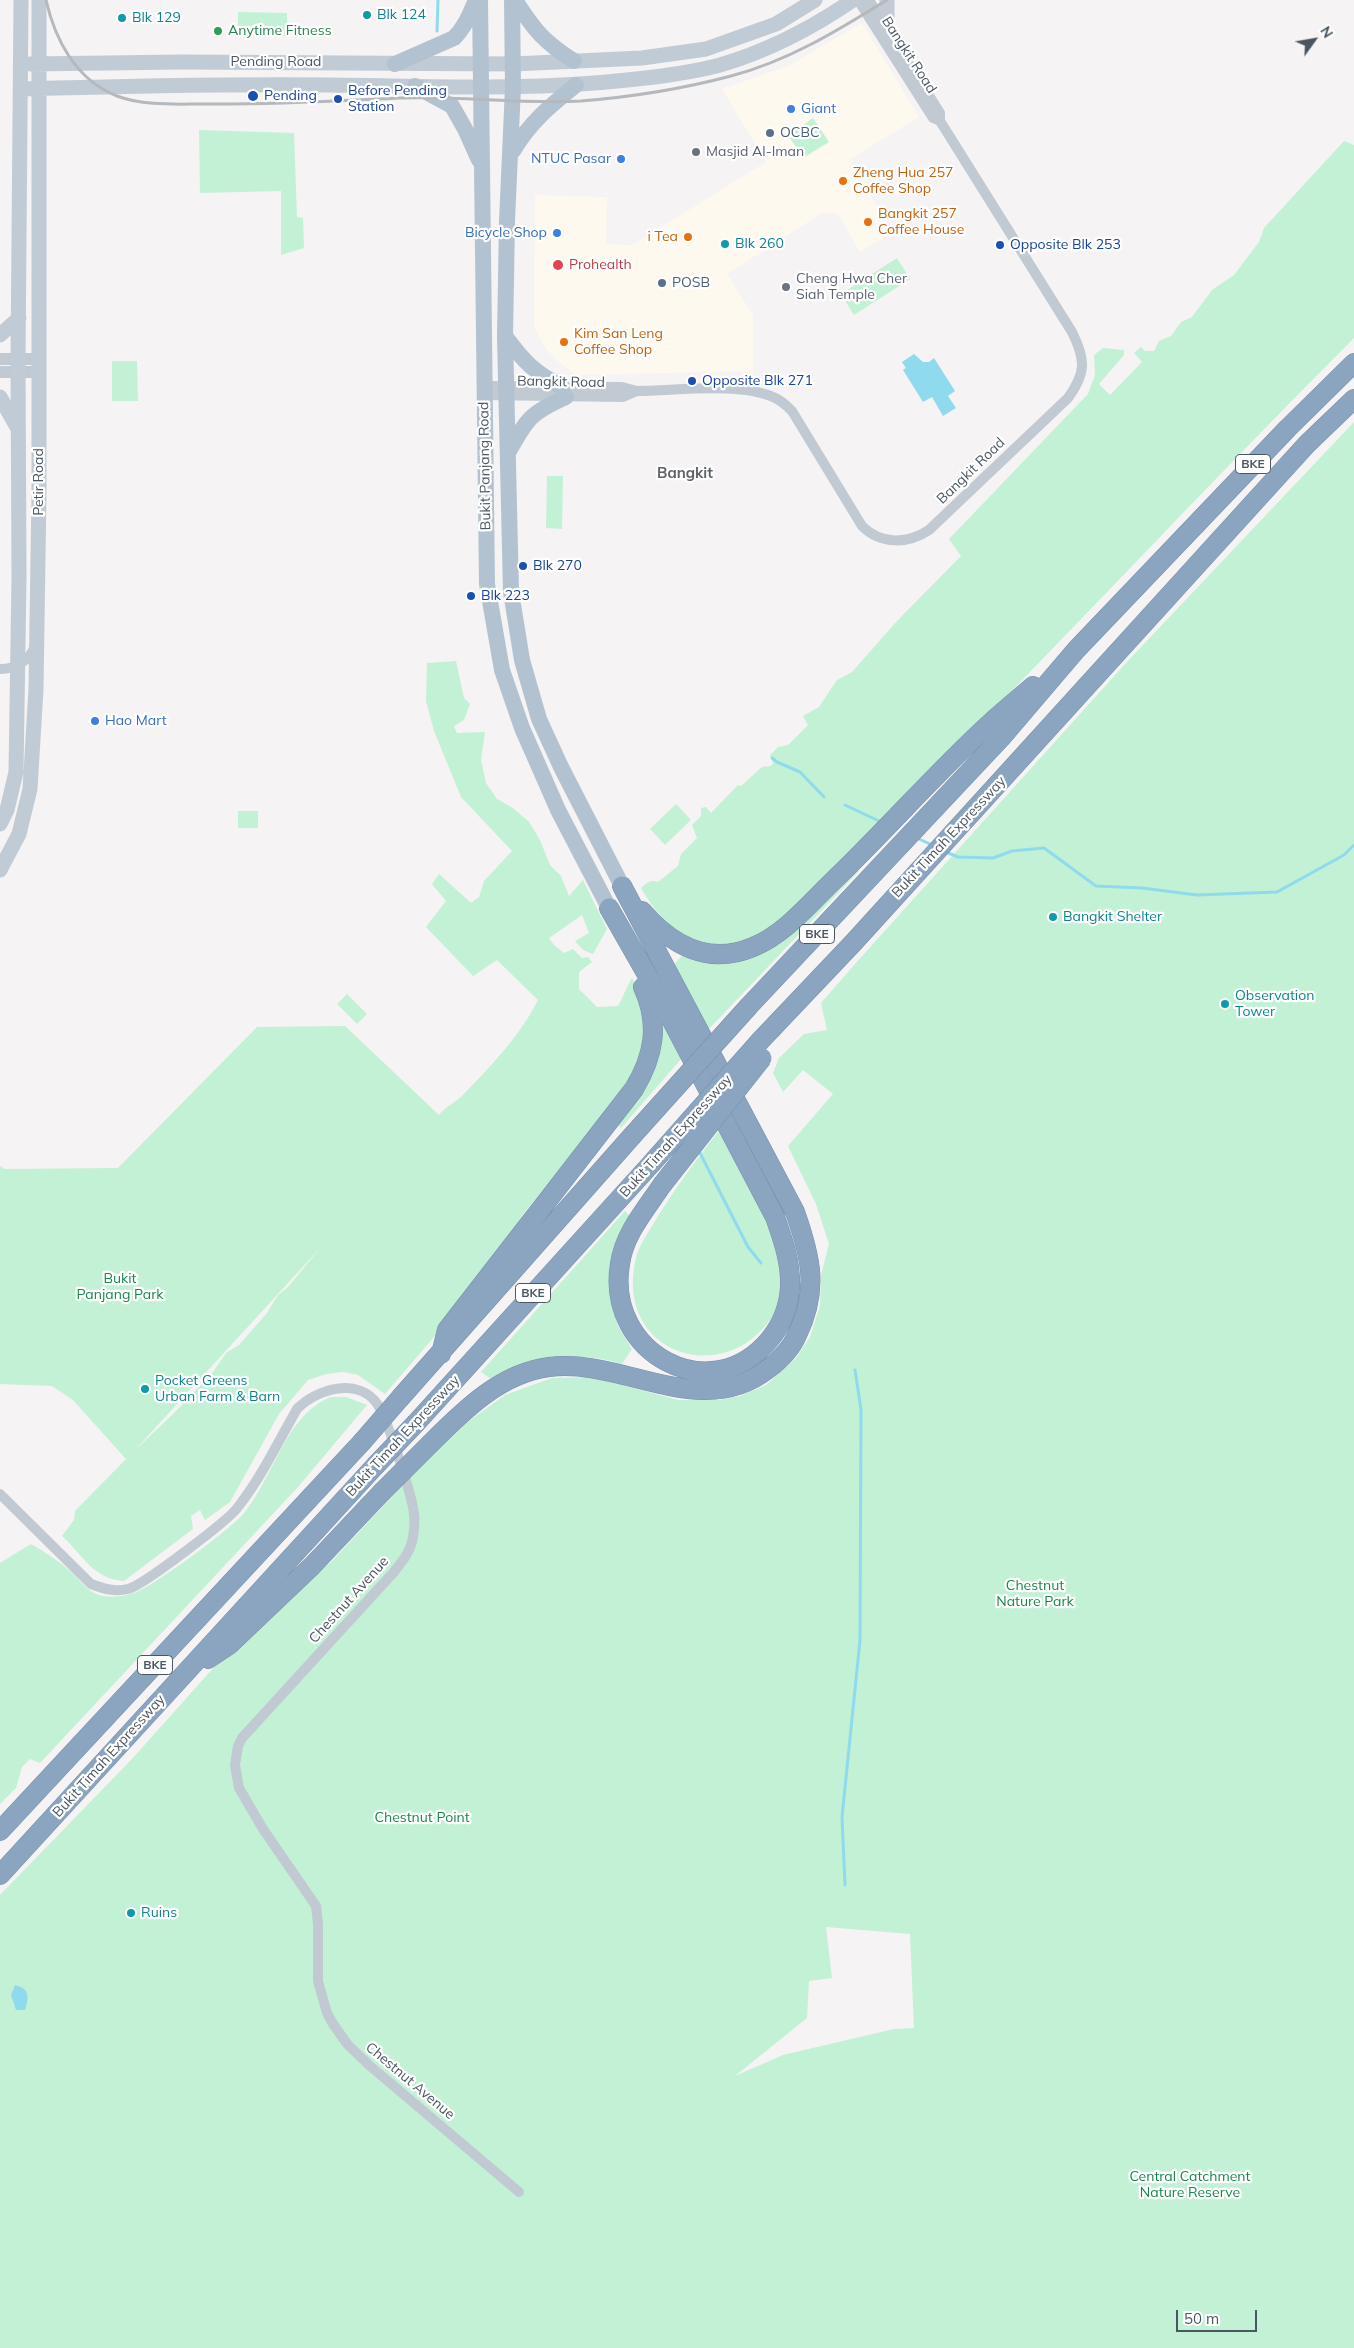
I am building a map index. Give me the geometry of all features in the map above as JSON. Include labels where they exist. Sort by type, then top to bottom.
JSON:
[{"type":"highway","name":"Bukit Timah Expressway","points":[[0,1832],[362,1442],[749,1006],[1001,738],[1076,650],[1288,428],[1354,363]]},
{"type":"highway","name":"Bukit Timah Expressway","points":[[0,1875],[416,1423],[651,1164],[761,1049],[788,1013],[1307,444],[1354,399]]},
{"type":"highway","points":[[622,886],[660,930],[690,950],[716,954],[734,952],[751,948],[769,939],[785,927],[868,848],[987,726],[1076,650]]},
{"type":"highway","points":[[622,886],[660,993],[775,1217],[786,1248],[790,1288],[787,1310],[776,1332],[750,1359],[733,1367],[715,1371],[688,1370],[659,1358],[640,1343],[626,1321],[619,1298],[620,1264],[634,1226],[662,1184],[761,1049]]},
{"type":"highway","points":[[180,1678],[229,1645],[312,1566],[381,1493],[463,1411],[498,1385],[522,1374],[548,1367],[577,1365],[680,1389],[718,1390],[740,1385],[760,1376],[780,1360],[794,1342],[807,1316],[811,1296],[811,1269],[806,1241],[795,1212],[768,1158],[660,993],[609,908]]},
{"type":"highway","points":[[440,1354],[447,1330],[634,1089],[650,1058],[654,1037],[654,1022],[660,993]]},
{"type":"main road","name":"Petir Road","points":[[0,824],[7,810],[16,772],[22,0]]},
{"type":"main road","name":"Petir Road","points":[[0,870],[19,834],[30,789],[36,689],[40,492],[39,0]]},
{"type":"main road","points":[[395,64],[454,38],[469,18],[476,0]]},
{"type":"main road","name":"Bukit Panjang Road","points":[[480,0],[487,584],[502,670],[522,728],[558,810],[609,908]]},
{"type":"main road","points":[[513,0],[537,34],[550,46],[574,61]]},
{"type":"main road","name":"Bukit Panjang Road","points":[[513,0],[512,153],[507,221],[505,336],[511,592],[522,660],[539,719],[561,767],[622,886]]},
{"type":"main road","name":"Pending Road","points":[[40,64],[181,62],[513,64],[642,58],[706,49],[776,24],[816,0]]},
{"type":"main road","name":"Pending Road","points":[[40,89],[179,85],[513,87],[651,78],[719,65],[786,41],[853,0]]},
{"type":"main road","points":[[887,30],[888,0]]},
{"type":"main road","points":[[21,65],[40,64]]},
{"type":"main road","points":[[512,153],[536,118],[576,84]]},
{"type":"main road","points":[[415,86],[452,106],[465,129],[481,166]]},
{"type":"main road","points":[[21,89],[40,89]]},
{"type":"main road","points":[[0,336],[19,318]]},
{"type":"main road","points":[[505,336],[521,358],[538,375],[564,392],[527,420],[508,453]]},
{"type":"main road","points":[[0,397],[18,430]]},
{"type":"main road","points":[[18,489],[30,484],[40,492]]},
{"type":"street","name":"Bangkit Road","points":[[484,391],[564,392],[622,397],[637,391],[741,389],[772,396],[792,411],[862,526],[870,534],[897,541],[920,537],[929,530],[1068,398],[1080,378],[1083,360],[1072,332],[940,122],[933,118],[858,0]]},
{"type":"street","name":"Bangkit Road","points":[[869,0],[940,113],[940,122]]},
{"type":"street","points":[[0,359],[18,366]]},
{"type":"street","points":[[0,372],[18,366],[39,366]]},
{"type":"street","points":[[0,669],[18,665],[30,656],[37,640]]},
{"type":"street","points":[[18,665],[29,674],[36,689]]},
{"type":"street","name":"Chestnut Avenue","points":[[0,1494],[91,1584],[111,1590],[129,1589],[146,1580],[229,1518],[246,1496],[297,1409],[307,1400],[327,1391],[346,1389],[365,1395],[378,1404],[403,1474],[414,1514],[410,1548],[393,1573],[242,1738],[236,1755],[236,1779],[242,1797],[316,1906],[318,1924],[318,1980],[327,2013],[339,2033],[369,2066],[519,2192]]},
{"type":"shaded area","points":[[862,23],[919,117],[849,160],[893,232],[860,252],[838,214],[822,213],[727,274],[753,315],[753,371],[576,375],[554,358],[543,344],[534,327],[535,195],[607,197],[606,244],[632,245],[766,162],[722,89],[788,66]]},
{"type":"green space","points":[[238,12],[287,13],[287,36],[238,36]]},
{"type":"green space","points":[[813,118],[829,142],[803,158],[788,135]]},
{"type":"green space","points":[[199,130],[294,133],[297,217],[303,218],[304,248],[281,255],[281,191],[200,193]]},
{"type":"green space","points":[[1344,141],[1354,145],[1354,338],[847,860],[801,904],[756,936],[736,944],[720,946],[692,940],[668,923],[649,901],[641,888],[649,882],[658,882],[678,866],[681,854],[697,838],[692,825],[701,816],[701,808],[706,807],[711,813],[738,785],[741,786],[762,767],[771,766],[773,763],[770,755],[778,747],[788,745],[808,725],[803,716],[819,707],[837,680],[852,672],[897,621],[961,556],[949,539],[1088,394],[1095,375],[1094,355],[1103,348],[1124,350],[1124,355],[1099,384],[1110,395],[1142,362],[1134,353],[1141,347],[1145,351],[1154,351],[1159,341],[1171,336],[1181,322],[1192,317],[1212,290],[1234,275],[1259,242],[1264,228]]},
{"type":"green space","points":[[897,258],[910,279],[854,315],[841,294]]},
{"type":"green space","points":[[112,361],[137,361],[138,401],[112,401]]},
{"type":"green space","name":"Chestnut Nature Park","points":[[1354,422],[1354,2348],[0,2348],[0,1895],[132,1759],[274,1600],[330,1563],[427,1459],[469,1421],[505,1395],[552,1378],[593,1377],[678,1400],[719,1400],[740,1396],[766,1385],[795,1359],[810,1337],[820,1306],[821,1275],[829,1244],[816,1204],[788,1146],[833,1094],[803,1070],[783,1092],[773,1073],[779,1058],[804,1034],[827,1030],[821,1003],[1125,664]],"holes":[[[826,1927],[910,1934],[914,2028],[894,2029],[783,2055],[735,2076],[807,2018],[809,1981],[832,1978]]]},
{"type":"green space","points":[[547,476],[563,476],[562,529],[546,528]]},
{"type":"green space","name":"Bukit Panjang Park","points":[[456,661],[464,698],[470,704],[464,720],[454,726],[457,733],[485,732],[481,760],[486,783],[497,799],[513,808],[529,822],[540,840],[550,865],[561,876],[569,896],[583,880],[607,929],[593,954],[583,950],[575,941],[589,933],[582,915],[549,938],[564,953],[573,949],[582,958],[588,957],[592,962],[579,972],[579,989],[597,1007],[618,1006],[632,978],[645,1002],[648,1019],[641,1066],[521,1217],[518,1225],[452,1316],[385,1394],[358,1375],[343,1372],[326,1374],[308,1380],[279,1414],[230,1502],[205,1520],[200,1510],[191,1516],[193,1529],[124,1581],[104,1576],[89,1565],[62,1536],[74,1520],[75,1511],[126,1459],[73,1400],[52,1386],[0,1384],[0,1166],[5,1169],[118,1168],[257,1027],[345,1026],[439,1115],[463,1095],[504,1050],[531,1013],[538,1000],[497,960],[473,976],[426,927],[446,901],[432,884],[439,874],[471,903],[479,897],[484,881],[512,851],[461,797],[434,731],[426,701],[427,663]],"holes":[[[321,1247],[288,1287],[278,1295],[267,1313],[239,1345],[226,1353],[213,1372],[134,1451]]]},
{"type":"green space","points":[[676,804],[691,820],[665,845],[650,829]]},
{"type":"green space","points":[[238,811],[258,811],[258,828],[238,828]]},
{"type":"green space","points":[[855,868],[859,871],[708,1030],[673,966],[684,953],[727,960]]},
{"type":"green space","points":[[347,994],[367,1014],[357,1024],[337,1004]]},
{"type":"green space","points":[[665,1025],[682,1058],[621,1128],[617,1124],[660,1029]]},
{"type":"green space","points":[[721,1128],[774,1229],[783,1289],[779,1304],[772,1317],[751,1339],[727,1352],[701,1355],[677,1350],[656,1338],[641,1318],[633,1291],[636,1258],[641,1244],[686,1174]]},
{"type":"green space","points":[[625,1211],[631,1217],[611,1300],[618,1326],[632,1349],[622,1364],[587,1357],[571,1358],[542,1363],[494,1381],[481,1372]]},
{"type":"green space","points":[[331,1397],[346,1397],[367,1405],[298,1487],[40,1763],[30,1759],[22,1767],[16,1788],[0,1804],[0,1563],[31,1544],[57,1560],[88,1589],[99,1595],[119,1596],[134,1593],[144,1588],[192,1556],[244,1513],[255,1498],[282,1448],[303,1417],[316,1405]]},
{"type":"water","points":[[914,354],[923,362],[929,362],[934,358],[955,391],[948,396],[956,408],[943,416],[932,397],[923,402],[903,370],[906,368],[902,362]]},
{"type":"water","points":[[15,1985],[20,1986],[26,1991],[27,2001],[25,2010],[16,2010],[11,1995]]},
{"type":"waterway","points":[[437,31],[438,0]]},
{"type":"waterway","points":[[772,758],[800,772],[824,797]]},
{"type":"waterway","points":[[845,805],[881,822]]},
{"type":"waterway","points":[[917,838],[934,846]]},
{"type":"waterway","points":[[946,852],[958,857],[993,858],[1012,851],[1044,848],[1096,886],[1142,888],[1197,895],[1277,892],[1344,855],[1354,845]]},
{"type":"waterway","points":[[700,1153],[748,1247],[761,1263]]},
{"type":"waterway","points":[[845,1885],[842,1817],[860,1640],[861,1410],[855,1370]]},
{"type":"railway","points":[[46,0],[55,30],[62,44],[79,69],[90,80],[117,96],[159,104],[277,103],[401,98],[558,102],[638,95],[713,81],[752,70],[812,44],[887,0]]},
{"type":"place","name":"Blk 124","points":[[367,15]]},
{"type":"place","name":"Blk 129","points":[[122,18]]},
{"type":"place","name":"Anytime Fitness","points":[[218,31]]},
{"type":"place","name":"Pending","points":[[253,96]]},
{"type":"place","name":"Before Pending Station","points":[[338,99]]},
{"type":"place","name":"Giant","points":[[791,109]]},
{"type":"place","name":"OCBC","points":[[770,133]]},
{"type":"place","name":"Masjid Al-Iman","points":[[696,152]]},
{"type":"place","name":"NTUC Pasar","points":[[621,159]]},
{"type":"place","name":"Zheng Hua 257 Coffee Shop","points":[[843,181]]},
{"type":"place","name":"Bangkit 257 Coffee House","points":[[868,222]]},
{"type":"place","name":"Bicycle Shop","points":[[557,233]]},
{"type":"place","name":"i Tea","points":[[688,237]]},
{"type":"place","name":"Blk 260","points":[[725,244]]},
{"type":"place","name":"Opposite Blk 253","points":[[1000,245]]},
{"type":"place","name":"Prohealth","points":[[558,265]]},
{"type":"place","name":"POSB","points":[[662,283]]},
{"type":"place","name":"Cheng Hwa Cher Siah Temple","points":[[786,287]]},
{"type":"place","name":"Kim San Leng Coffee Shop","points":[[564,342]]},
{"type":"place","name":"Opposite Blk 271","points":[[692,381]]},
{"type":"place","name":"Blk 270","points":[[523,566]]},
{"type":"place","name":"Blk 223","points":[[471,596]]},
{"type":"place","name":"Hao Mart","points":[[95,721]]},
{"type":"place","name":"Bangkit Shelter","points":[[1053,917]]},
{"type":"place","name":"Observation Tower","points":[[1225,1004]]},
{"type":"place","name":"Pocket Greens Urban Farm & Barn","points":[[145,1389]]},
{"type":"place","name":"Ruins","points":[[131,1913]]},
{"type":"district","name":"Bangkit","points":[[685,473]]},
{"type":"park label","name":"Chestnut Point","points":[[422,1818]]},
{"type":"park label","name":"Central Catchment Nature Reserve","points":[[1190,2186]]}]
